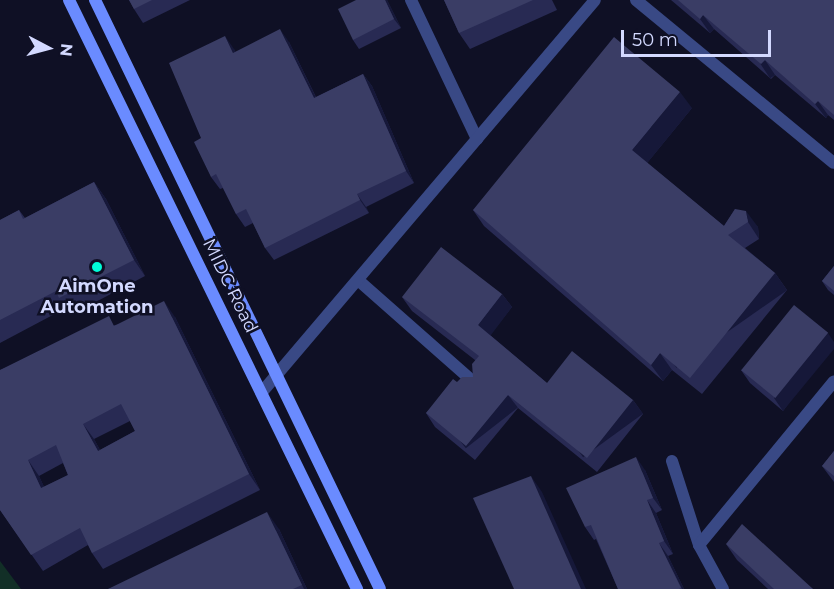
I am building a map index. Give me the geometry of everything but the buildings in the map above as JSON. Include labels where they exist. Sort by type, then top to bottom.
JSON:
[{"type":"main road","name":"MIDC Road","points":[[69,0],[357,589]]},
{"type":"main road","name":"MIDC Road","points":[[95,0],[380,589]]},
{"type":"street","points":[[411,0],[477,139]]},
{"type":"street","points":[[262,392],[596,0]]},
{"type":"street","points":[[636,0],[834,163]]},
{"type":"street","points":[[358,280],[477,385]]},
{"type":"street","points":[[699,545],[834,381]]},
{"type":"street","points":[[672,461],[699,545],[723,589]]},
{"type":"green space","points":[[0,561],[21,589],[0,589]]},
{"type":"place","name":"AimOne Automation","points":[[97,267]]}]
